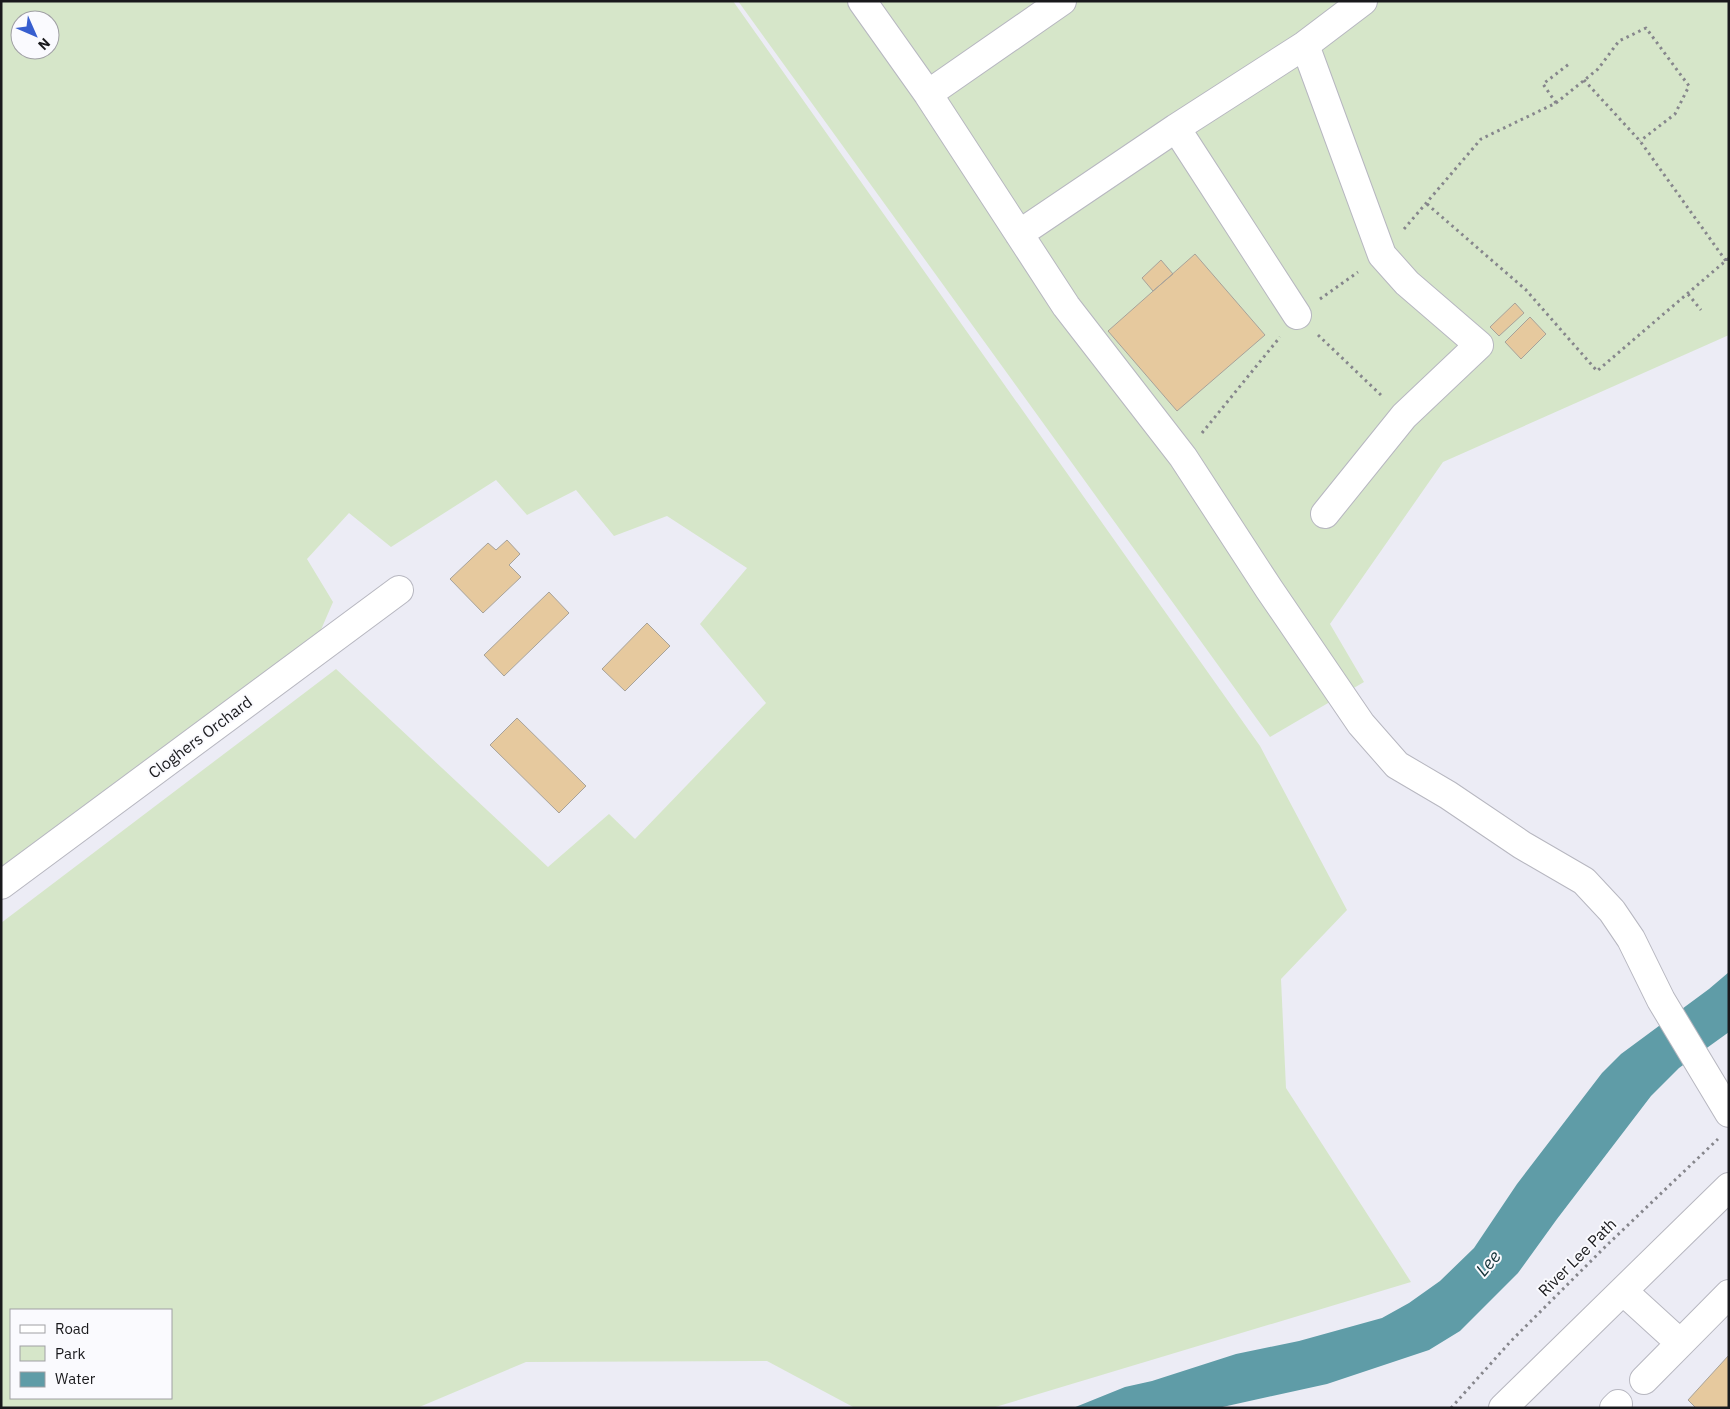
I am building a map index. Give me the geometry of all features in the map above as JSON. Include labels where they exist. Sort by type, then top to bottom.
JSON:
[{"type":"street","points":[[862,1],[928,94],[1066,306],[1183,457],[1269,589],[1361,724],[1397,765],[1448,795],[1522,845],[1584,881],[1612,911],[1631,939],[1661,1000],[1706,1077],[1724,1125]]},
{"type":"street","points":[[1019,234],[1176,128],[1305,45],[1363,1]]},
{"type":"street","points":[[928,94],[1053,4]]},
{"type":"street","points":[[1305,45],[1382,254],[1407,283],[1479,345],[1404,416],[1325,514]]},
{"type":"street","points":[[1176,128],[1298,316]]},
{"type":"street","name":"Cloghers Orchard","points":[[1,885],[399,590]]},
{"type":"street","points":[[1503,1408],[1729,1187]]},
{"type":"street","points":[[1623,1291],[1680,1343]]},
{"type":"street","points":[[1644,1380],[1729,1294]]},
{"type":"path","points":[[1183,457],[1298,316],[1382,254],[1481,139],[1556,103],[1598,69],[1619,42],[1646,28],[1689,86],[1675,114],[1640,141]]},
{"type":"path","points":[[1556,103],[1543,84],[1569,64]]},
{"type":"path","points":[[1426,204],[1526,290],[1597,371],[1727,260],[1640,141],[1584,80]]},
{"type":"path","points":[[1688,294],[1701,310]]},
{"type":"path","points":[[1298,316],[1404,416]]},
{"type":"path","name":"River Lee Path","points":[[1451,1408],[1524,1327],[1724,1125]]},
{"type":"green space","points":[[1,1],[733,1],[1260,746],[1347,910],[1281,979],[1286,1088],[1411,1282],[992,1408],[855,1408],[767,1361],[526,1362],[417,1408],[1,1408],[1,923],[336,669],[548,867],[609,814],[635,839],[766,703],[700,624],[747,568],[667,516],[614,536],[576,490],[527,515],[496,480],[391,547],[349,513],[307,559],[333,602],[320,632],[1,867]]},
{"type":"green space","points":[[738,1],[1729,1],[1729,335],[1443,462],[1330,624],[1364,682],[1270,737]]},
{"type":"water","name":"Lee","points":[[1729,972],[1729,1032],[1679,1068],[1651,1096],[1518,1273],[1460,1331],[1429,1350],[1327,1384],[1218,1408],[1073,1408],[1125,1387],[1152,1381],[1236,1354],[1299,1341],[1382,1318],[1409,1303],[1440,1281],[1474,1248],[1517,1184],[1602,1073],[1621,1054]]},
{"type":"building","points":[[1195,254],[1265,335],[1177,411],[1108,331]]},
{"type":"building","points":[[1161,260],[1173,274],[1153,291],[1142,278]]},
{"type":"building","points":[[1515,303],[1524,313],[1499,336],[1490,327]]},
{"type":"building","points":[[1530,317],[1546,334],[1521,359],[1505,342]]},
{"type":"building","points":[[507,540],[520,554],[509,565],[521,577],[483,613],[450,579],[488,543],[496,550]]},
{"type":"building","points":[[549,592],[569,613],[504,676],[484,655]]},
{"type":"building","points":[[647,623],[670,646],[625,691],[602,669]]},
{"type":"building","points":[[517,718],[586,786],[559,813],[490,745]]},
{"type":"building","points":[[1729,1355],[1729,1408],[1696,1408],[1688,1400]]}]
